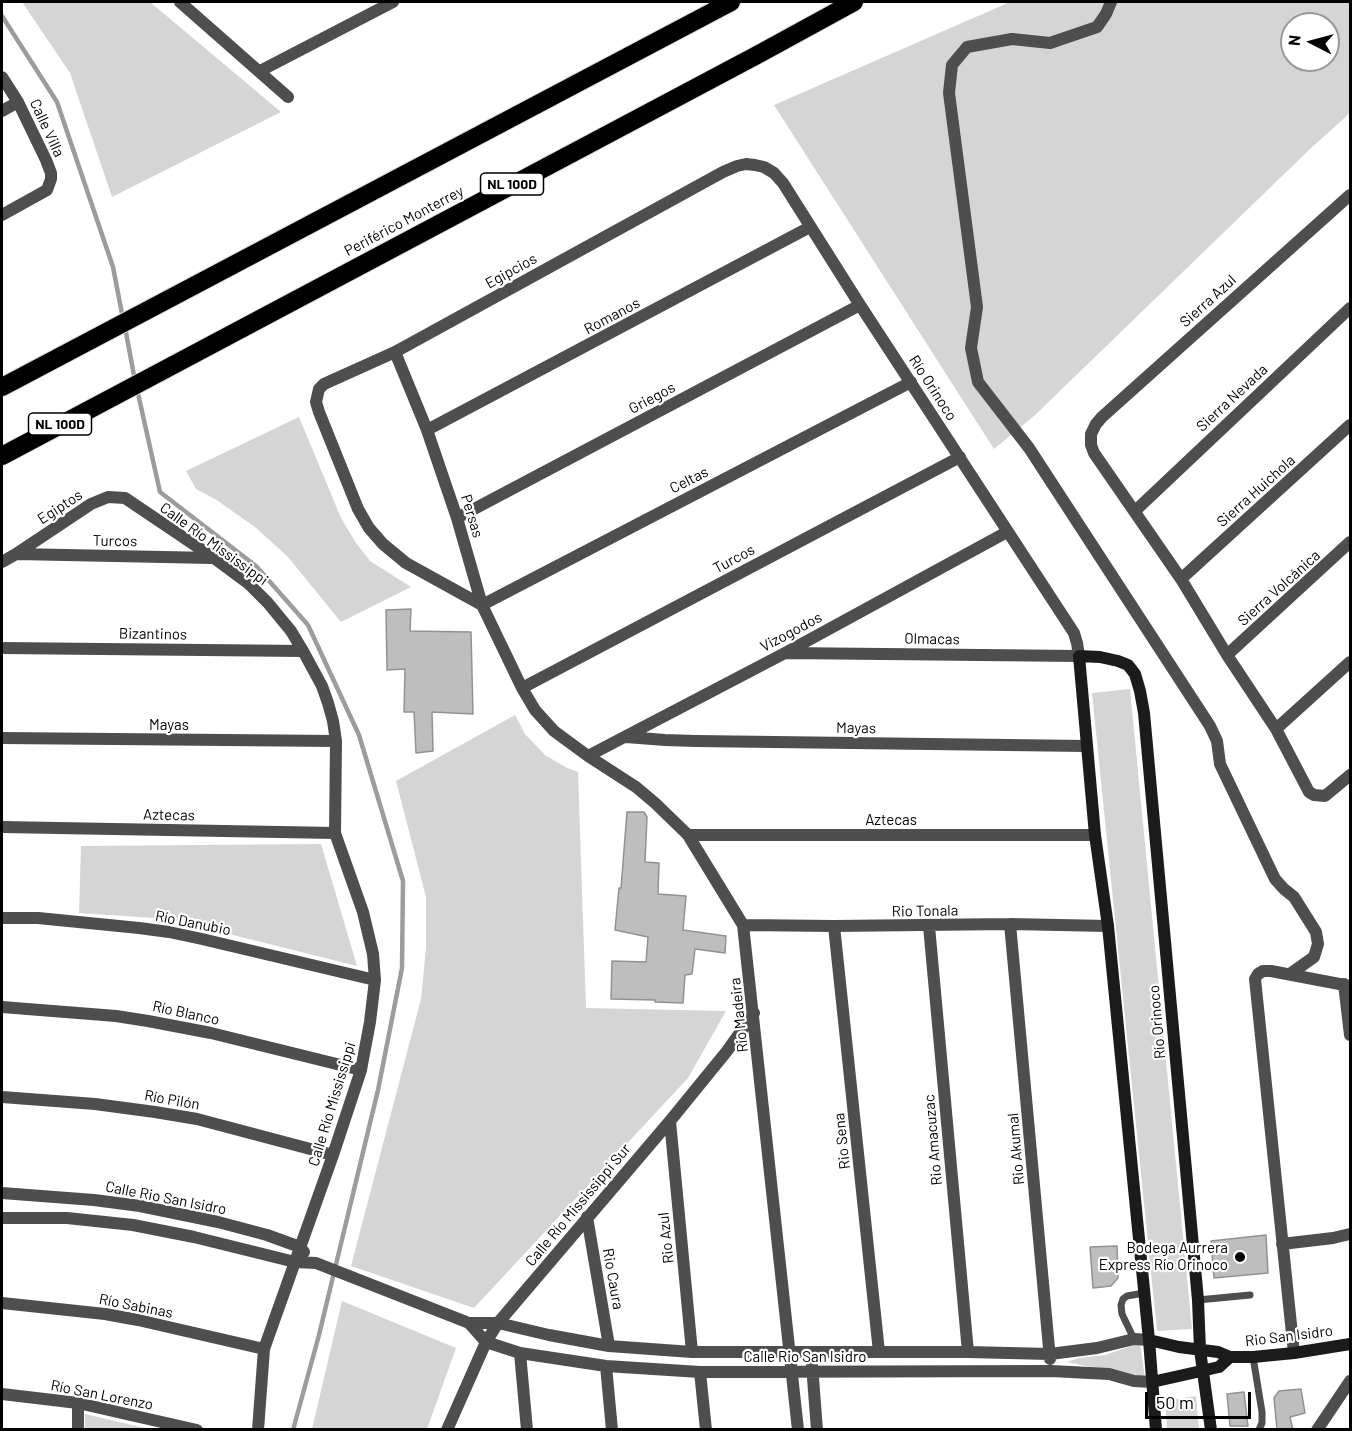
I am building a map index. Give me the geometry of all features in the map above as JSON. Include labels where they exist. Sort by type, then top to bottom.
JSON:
[{"type":"highway","points":[[2,387],[731,2]]},
{"type":"highway","name":"Periférico Monterrey","points":[[2,456],[854,2]]},
{"type":"street","points":[[184,5],[201,2]]},
{"type":"street","points":[[260,71],[393,2]]},
{"type":"street","points":[[1112,2],[1096,27],[1050,43],[1012,39],[967,47],[952,65],[949,93],[977,308],[971,348],[978,382],[1029,448],[1210,726],[1217,741],[1220,764],[1275,879],[1294,897],[1316,932],[1318,944],[1314,957],[1290,974]]},
{"type":"street","points":[[184,5],[288,97]]},
{"type":"street","name":"Calle Villa","points":[[2,77],[18,102],[51,173],[47,190],[2,215]]},
{"type":"street","points":[[2,111],[18,102]]},
{"type":"street","name":"Río Orinoco","points":[[737,166],[746,164],[764,167],[774,172],[783,183],[1074,633],[1079,656],[1095,835],[1108,926],[1156,1430]]},
{"type":"street","name":"Egipcios","points":[[482,604],[406,563],[383,544],[369,528],[358,509],[319,412],[316,402],[319,389],[324,384],[395,352],[737,166]]},
{"type":"street","name":"Sierra Azul","points":[[1135,511],[1094,453],[1091,435],[1096,424],[1348,201]]},
{"type":"street","name":"Romanos","points":[[427,430],[810,227]]},
{"type":"street","name":"Griegos","points":[[457,518],[860,305]]},
{"type":"street","name":"Sierra Nevada","points":[[1135,511],[1350,308]]},
{"type":"street","name":"Persas","points":[[395,352],[427,430],[457,518],[482,604],[522,688]]},
{"type":"street","name":"Celtas","points":[[482,604],[911,382]]},
{"type":"street","name":"Sierra Huichola","points":[[1181,579],[1350,425]]},
{"type":"street","name":"Turcos","points":[[522,688],[960,457]]},
{"type":"street","name":"Egiptos","points":[[2,562],[99,500],[108,497],[125,498],[137,507]]},
{"type":"street","name":"Calle Río Mississippi","points":[[137,507],[249,584],[291,631],[322,686],[333,721],[336,741],[335,832],[363,912],[374,954],[375,980],[361,1070],[264,1349],[258,1430]]},
{"type":"street","points":[[1135,511],[1276,729],[1309,792],[1325,796],[1350,775]]},
{"type":"street","name":"Vizogodos","points":[[588,756],[785,653],[1007,532]]},
{"type":"street","name":"Sierra Volcánica","points":[[1227,655],[1350,542]]},
{"type":"street","name":"Turcos","points":[[16,554],[214,558]]},
{"type":"street","name":"Bizantinos","points":[[2,648],[303,651]]},
{"type":"street","name":"Olmacas","points":[[785,653],[1079,656]]},
{"type":"street","name":"Río Orinoco","points":[[1079,656],[1100,657],[1128,665],[1135,674],[1144,713],[1198,1300],[1202,1372],[1212,1430]]},
{"type":"street","points":[[1276,729],[1350,662]]},
{"type":"street","name":"Río Madeira","points":[[522,688],[535,710],[554,730],[588,756],[636,787],[688,835],[743,925],[798,1430]]},
{"type":"street","name":"Mayas","points":[[625,736],[696,741],[1086,746]]},
{"type":"street","name":"Mayas","points":[[2,738],[336,741]]},
{"type":"street","name":"Aztecas","points":[[2,827],[335,832]]},
{"type":"street","name":"Aztecas","points":[[688,835],[1095,835]]},
{"type":"street","name":"Río Danubio","points":[[2,918],[38,918],[169,932],[375,980]]},
{"type":"street","name":"Rio Akumal","points":[[1010,924],[1051,1371]]},
{"type":"street","name":"Rio Tonala","points":[[743,925],[1108,926]]},
{"type":"street","name":"Rio Sena","points":[[834,926],[879,1352]]},
{"type":"street","name":"Rio Amacuzac","points":[[928,926],[968,1352]]},
{"type":"street","points":[[1294,1353],[1255,979],[1258,974],[1263,971],[1290,974],[1347,985],[1350,1035]]},
{"type":"street","name":"Río Blanco","points":[[2,1007],[116,1016],[148,1021],[212,1033],[361,1070]]},
{"type":"street","name":"Calle Río Mississippi Sur","points":[[447,1430],[486,1342],[498,1323],[670,1121],[727,1051],[754,1013]]},
{"type":"street","name":"Río Pilón","points":[[2,1097],[95,1104],[197,1119],[333,1155]]},
{"type":"street","name":"Rio Azul","points":[[670,1121],[692,1352]]},
{"type":"street","name":"Calle Rio San Isidro","points":[[2,1193],[140,1206],[238,1227],[300,1248],[320,1264],[469,1323],[498,1323],[609,1346],[692,1352],[1050,1354],[1097,1348],[1134,1339],[1149,1340]]},
{"type":"street","name":"Rio Caura","points":[[587,1216],[609,1346]]},
{"type":"street","name":"Calle Rio San Isidro","points":[[2,1218],[67,1218],[133,1225],[194,1237],[295,1262],[320,1264]]},
{"type":"street","points":[[1282,1244],[1350,1234]]},
{"type":"street","name":"Río Sabinas","points":[[2,1303],[105,1314],[264,1349]]},
{"type":"street","name":"Calle Rio San Isidro","points":[[469,1323],[486,1342],[520,1353],[606,1366],[700,1372],[1051,1371],[1109,1374],[1134,1381],[1152,1382]]},
{"type":"street","name":"Rio San Isidro","points":[[1149,1340],[1218,1352],[1230,1357],[1294,1353],[1350,1344]]},
{"type":"street","points":[[520,1353],[527,1430]]},
{"type":"street","points":[[810,1353],[817,1430]]},
{"type":"street","name":"Rio San Isidro","points":[[1152,1382],[1219,1367],[1230,1357]]},
{"type":"street","points":[[606,1366],[612,1430]]},
{"type":"street","points":[[700,1372],[706,1430]]},
{"type":"street","points":[[1317,1430],[1350,1381]]},
{"type":"street","name":"Río San Lorenzo","points":[[2,1394],[78,1403],[197,1430]]},
{"type":"street","points":[[78,1403],[78,1430]]},
{"type":"lane","points":[[1134,1339],[1122,1314],[1121,1305],[1127,1296],[1144,1293]]},
{"type":"lane","points":[[1198,1300],[1250,1295]]},
{"type":"lane","points":[[1253,1357],[1262,1412],[1262,1423],[1259,1430]]},
{"type":"shaded area","points":[[22,2],[150,2],[281,112],[112,197],[70,73]]},
{"type":"shaded area","points":[[1010,2],[1350,2],[1350,113],[1034,416],[994,449],[774,105]]},
{"type":"shaded area","points":[[299,417],[341,518],[356,543],[370,561],[411,587],[341,622],[288,557],[255,527],[215,499],[196,489],[186,471]]},
{"type":"shaded area","points":[[1130,689],[1192,1329],[1157,1331],[1092,693]]},
{"type":"shaded area","points":[[515,715],[525,734],[545,755],[578,772],[586,1008],[726,1011],[688,1078],[474,1308],[351,1266],[421,999],[426,948],[426,897],[396,781]]},
{"type":"shaded area","points":[[321,844],[357,966],[169,919],[79,913],[81,846]]},
{"type":"shaded area","points":[[342,1301],[456,1348],[427,1429],[312,1429]]},
{"type":"shaded area","points":[[1140,1343],[1145,1378],[1067,1362],[1105,1355]]},
{"type":"shaded area","points":[[1196,1396],[1199,1429],[1167,1429],[1165,1401]]},
{"type":"shaded area","points":[[85,1414],[149,1429],[85,1429]]},
{"type":"building","points":[[411,609],[410,631],[471,632],[473,714],[432,712],[433,751],[416,753],[414,712],[404,712],[405,669],[387,670],[386,610]]},
{"type":"building","points":[[627,812],[644,812],[647,817],[645,862],[659,863],[658,894],[686,896],[683,930],[726,936],[725,953],[695,949],[692,974],[685,975],[683,1003],[611,999],[612,961],[646,962],[648,937],[615,930]]},
{"type":"building","name":"Bodega Aurrera Express Río Orinoco","points":[[1266,1235],[1268,1273],[1214,1278],[1211,1241]]},
{"type":"building","points":[[1117,1246],[1118,1278],[1111,1286],[1093,1288],[1090,1247]]},
{"type":"building","points":[[1301,1389],[1305,1413],[1290,1417],[1293,1430],[1277,1430],[1274,1398],[1279,1391]]},
{"type":"building","points":[[1244,1392],[1248,1426],[1230,1426],[1227,1394]]},
{"type":"waterway","points":[[2,16],[57,102],[113,267],[123,319]]},
{"type":"waterway","points":[[125,327],[135,381]]},
{"type":"waterway","points":[[137,389],[160,492],[256,566],[308,625],[359,735],[403,881],[402,968],[378,1090],[319,1335],[293,1430]]},
{"type":"place","name":"Bodega Aurrera Express Río Orinoco","points":[[1240,1257]]}]
